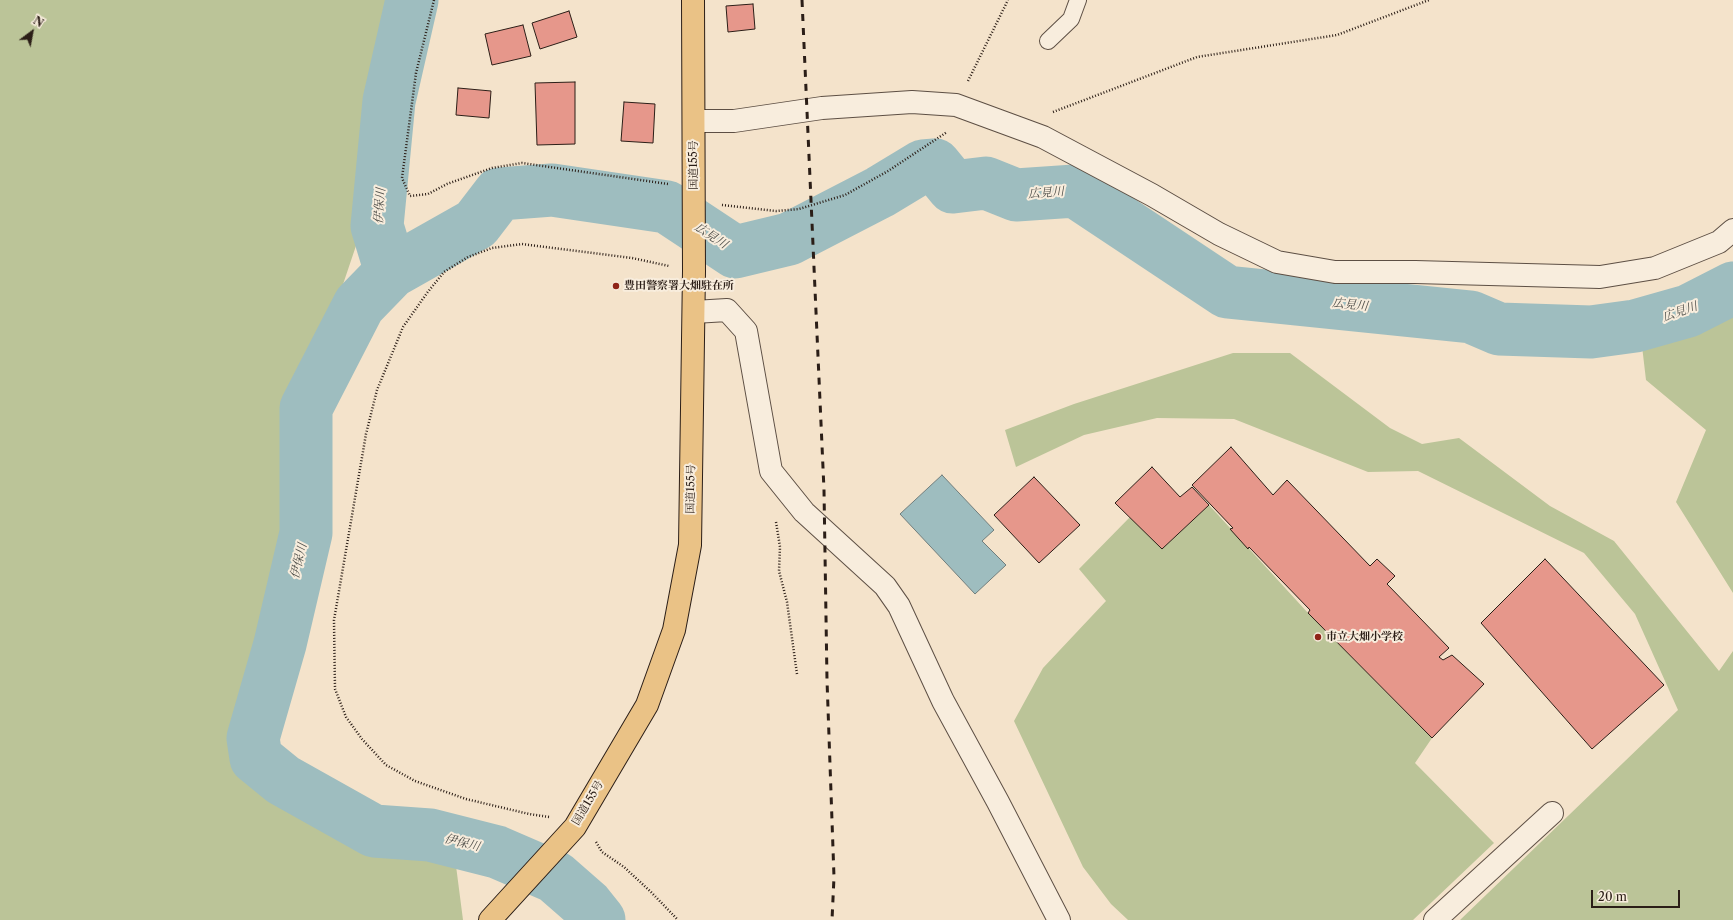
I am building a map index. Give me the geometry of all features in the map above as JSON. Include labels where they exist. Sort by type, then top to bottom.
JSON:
[{"type":"highway","name":"国道155号","points":[[490,920],[574,827],[647,705],[674,630],[690,545],[694,312],[693,0]]},
{"type":"street","points":[[694,121],[734,121],[822,108],[912,102],[960,106],[1043,137],[1152,195],[1219,234],[1277,262],[1335,272],[1415,272],[1600,277],[1655,268],[1719,242],[1733,230]]},
{"type":"street","points":[[694,312],[728,310],[746,331],[771,471],[804,512],[886,586],[899,606],[943,701],[998,802],[1059,920]]},
{"type":"street","points":[[1436,920],[1552,813]]},
{"type":"lane","points":[[1048,41],[1071,19],[1078,0]]},
{"type":"path","points":[[434,0],[416,73],[402,178],[410,196],[428,194],[447,184],[492,168],[522,163],[694,192]]},
{"type":"path","points":[[722,205],[776,211],[799,209],[845,195],[888,171],[956,126],[960,106],[1008,0]]},
{"type":"path","points":[[1023,130],[1049,114],[1197,58],[1337,34],[1429,0]]},
{"type":"path","points":[[678,920],[624,867],[602,852],[588,832],[574,827],[557,818],[529,814],[466,798],[415,781],[386,765],[362,739],[346,717],[335,689],[334,620],[366,434],[377,390],[403,327],[426,293],[444,272],[468,257],[492,248],[522,244],[694,267]]},
{"type":"path","points":[[776,520],[780,547],[779,571],[787,602],[797,674]]},
{"type":"green space","points":[[0,0],[388,0],[376,79],[364,222],[333,314],[294,399],[291,536],[237,771],[381,847],[442,851],[455,858],[463,920],[0,920]]},
{"type":"green space","points":[[1733,305],[1733,593],[1676,502],[1706,430],[1646,380],[1642,346],[1720,315]]},
{"type":"green space","points":[[1233,353],[1290,353],[1390,428],[1422,444],[1459,438],[1550,506],[1614,541],[1719,671],[1733,651],[1733,920],[1460,920],[1678,710],[1635,614],[1584,553],[1418,471],[1368,472],[1234,419],[1157,418],[1084,435],[1016,467],[1005,430],[1074,404]]},
{"type":"green space","points":[[1209,505],[1308,613],[1432,738],[1415,763],[1494,843],[1413,920],[1128,920],[1111,904],[1083,867],[1014,721],[1043,668],[1106,601],[1079,569],[1130,517],[1162,548]]},
{"type":"water","points":[[942,475],[994,530],[982,541],[1006,565],[975,594],[900,514]]},
{"type":"building","points":[[753,4],[755,29],[728,32],[726,6]]},
{"type":"building","points":[[569,11],[577,37],[540,49],[532,23]]},
{"type":"building","points":[[523,25],[531,56],[492,65],[485,34]]},
{"type":"building","points":[[575,82],[575,144],[537,145],[535,83]]},
{"type":"building","points":[[458,88],[491,91],[489,118],[456,115]]},
{"type":"building","points":[[624,102],[655,104],[653,143],[621,141]]},
{"type":"building","points":[[1231,447],[1273,495],[1287,480],[1370,566],[1377,559],[1395,576],[1387,584],[1449,648],[1439,657],[1443,660],[1452,655],[1484,684],[1432,738],[1308,613],[1310,610],[1249,547],[1248,549],[1230,529],[1233,528],[1192,485]]},
{"type":"building","points":[[1152,467],[1180,497],[1192,487],[1209,505],[1162,549],[1115,503]]},
{"type":"building","points":[[1034,477],[1080,525],[1039,563],[994,515]]},
{"type":"building","points":[[1545,559],[1664,685],[1592,749],[1481,623]]},
{"type":"waterway","name":"伊保川","points":[[391,272],[377,226],[389,101],[412,0]]},
{"type":"waterway","name":"広見川","points":[[599,920],[587,905],[555,877],[497,852],[430,835],[374,831],[283,780],[256,758],[253,738],[280,644],[306,533],[306,408],[359,305],[391,272],[476,224],[499,194],[552,190],[667,207],[735,252],[789,239],[880,192],[923,166],[935,165],[953,187],[986,183],[1016,195],[1075,191],[1227,292],[1471,317],[1499,329],[1591,332],[1635,326],[1688,311],[1733,288]]},
{"type":"railway","points":[[802,0],[824,490],[827,680],[834,877],[832,920]]},
{"type":"place","name":"豊田警察署大畑駐在所","points":[[616,286]]},
{"type":"place","name":"市立大畑小学校","points":[[1318,637]]}]
